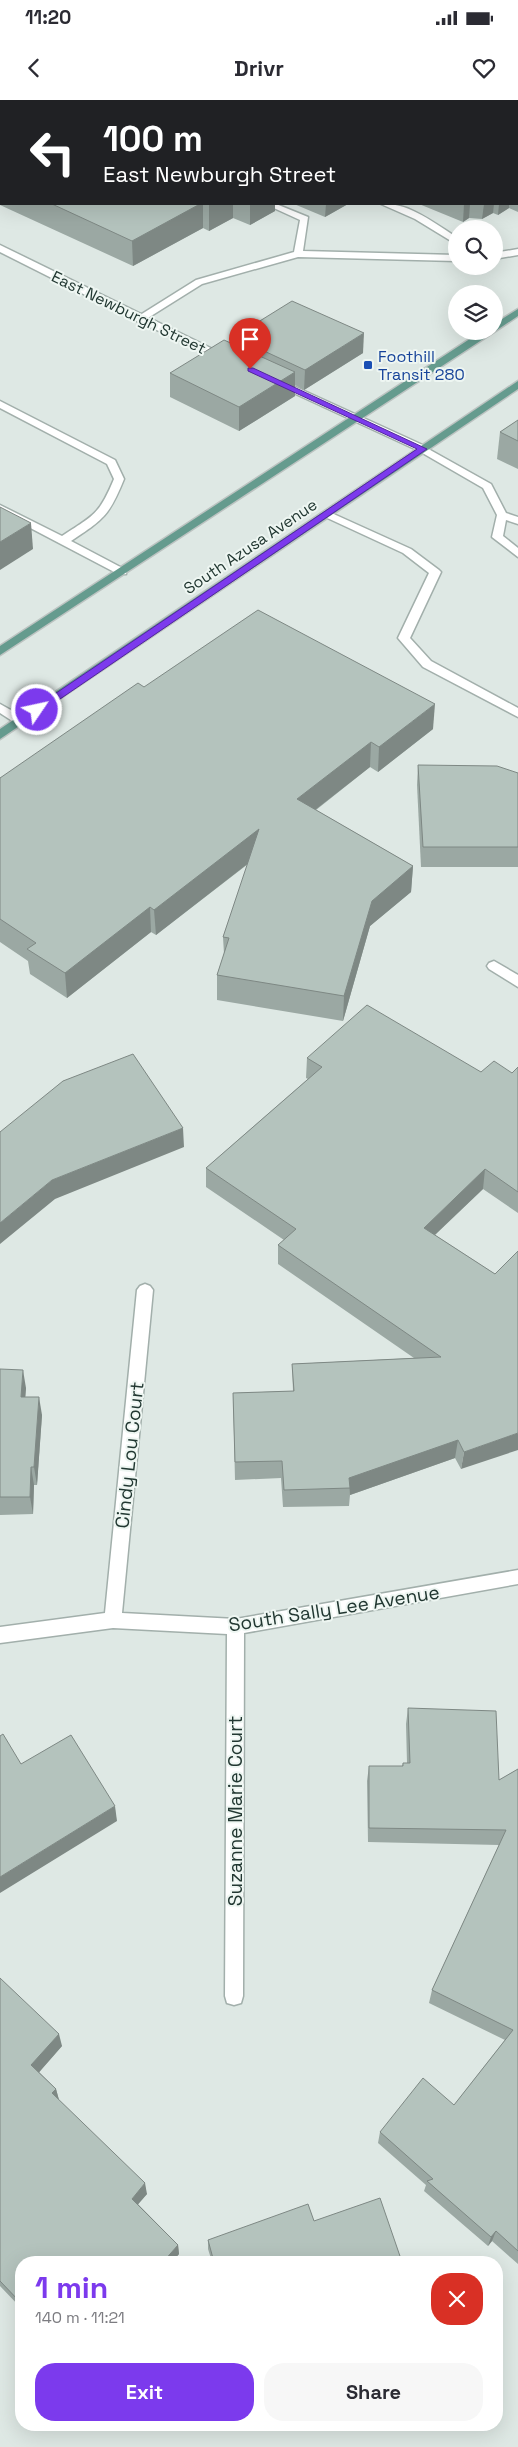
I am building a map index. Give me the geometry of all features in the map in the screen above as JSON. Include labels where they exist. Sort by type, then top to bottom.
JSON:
[{"type":"main road","points":[[503,322],[518,312]]},
{"type":"main road","points":[[0,651],[475,340]]},
{"type":"main road","name":"South Azusa Avenue","points":[[0,735],[518,384]]},
{"type":"street","points":[[271,205],[304,219],[298,254]]},
{"type":"street","points":[[388,205],[418,217],[448,237]]},
{"type":"street","name":"East Newburgh Street","points":[[0,248],[140,319],[236,363]]},
{"type":"street","points":[[503,255],[518,252]]},
{"type":"street","points":[[140,319],[199,282],[298,254],[448,258]]},
{"type":"street","points":[[270,378],[423,449],[487,486],[502,515],[498,537],[518,554]]},
{"type":"street","points":[[0,404],[111,462],[119,480],[109,503],[100,516],[63,541]]},
{"type":"street","points":[[0,508],[122,572]]},
{"type":"street","points":[[327,514],[407,551],[435,572],[404,638],[427,664],[518,712]]},
{"type":"street","points":[[502,515],[518,521]]},
{"type":"street","points":[[0,708],[21,721]]},
{"type":"street","points":[[494,966],[518,982]]},
{"type":"street","name":"Cindy Lou Court","points":[[113,1620],[145,1290]]},
{"type":"street","name":"South Sally Lee Avenue","points":[[0,1634],[113,1620],[236,1627],[518,1577]]},
{"type":"street","name":"Suzanne Marie Court","points":[[234,1996],[236,1627]]},
{"type":"building","points":[[54,205],[198,205],[132,241]]},
{"type":"building","points":[[292,301],[364,333],[305,370],[234,337]]},
{"type":"building","points":[[224,340],[295,372],[239,407],[170,373]]},
{"type":"building","points":[[518,420],[518,441],[500,432]]},
{"type":"building","points":[[0,507],[31,523],[0,542]]},
{"type":"building","points":[[258,610],[435,704],[379,747],[371,742],[297,799],[413,866],[372,901],[344,996],[217,975],[229,938],[223,937],[259,829],[154,910],[150,907],[65,973],[27,949],[36,943],[0,919],[0,778],[138,683],[144,687]]},
{"type":"building","points":[[418,765],[497,766],[518,773],[518,847],[423,847]]},
{"type":"building","points":[[367,1005],[481,1072],[494,1061],[512,1073],[518,1067],[518,1192],[485,1169],[424,1228],[495,1274],[518,1251],[518,1433],[464,1452],[458,1440],[349,1478],[350,1488],[284,1490],[282,1461],[235,1462],[233,1393],[294,1391],[292,1364],[441,1357],[278,1245],[296,1229],[206,1168],[322,1067],[307,1058]]},
{"type":"building","points":[[133,1054],[183,1128],[52,1180],[0,1223],[0,1132],[63,1081]]},
{"type":"building","points":[[0,1369],[23,1370],[21,1397],[39,1397],[34,1467],[31,1467],[30,1497],[0,1497]]},
{"type":"building","points":[[408,1708],[496,1711],[499,1780],[518,1769],[518,2251],[496,2231],[491,2237],[427,2181],[433,2179],[380,2132],[423,2078],[454,2105],[513,2030],[432,1990],[506,1830],[369,1828],[369,1766],[403,1766],[403,1763],[410,1763]]},
{"type":"building","points":[[3,1734],[21,1764],[71,1735],[115,1806],[0,1877],[0,1736]]},
{"type":"building","points":[[0,1978],[59,2034],[31,2065],[56,2089],[52,2093],[145,2183],[132,2199],[178,2245],[168,2256],[15,2256],[15,2297],[0,2281]]},
{"type":"building","points":[[380,2198],[400,2256],[212,2256],[208,2240],[308,2204],[314,2221]]},
{"type":"place","name":"Foothill Transit 280","points":[[368,365]]},
{"type":"route","points":[[37,710],[423,449],[250,369]]}]
